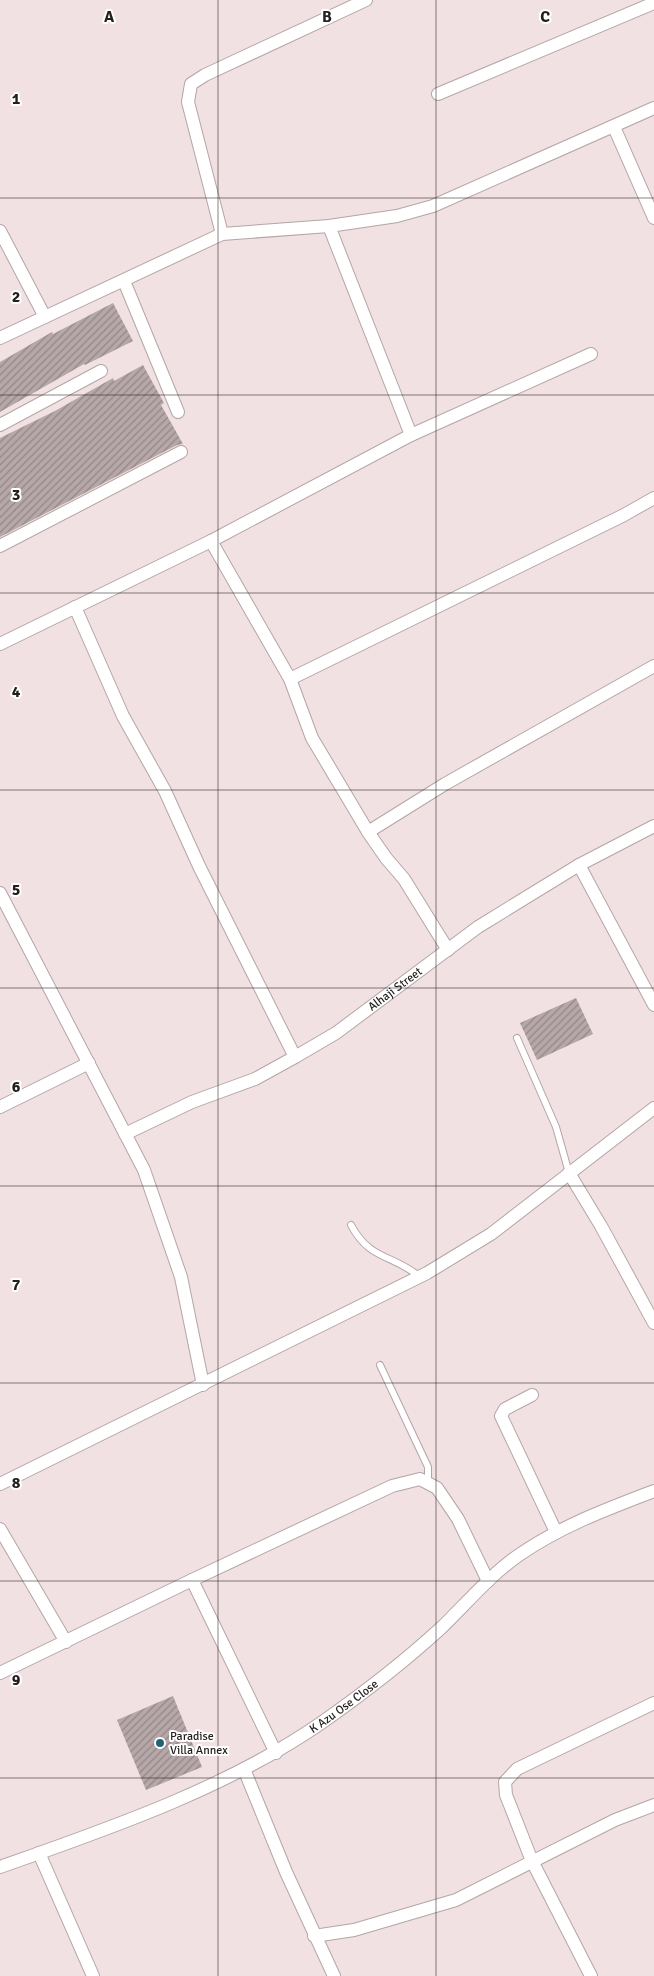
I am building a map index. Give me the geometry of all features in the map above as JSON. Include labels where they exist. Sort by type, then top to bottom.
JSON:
[{"type":"street","points":[[222,234],[188,102],[191,84],[205,75],[366,0]]},
{"type":"street","points":[[438,94],[654,3]]},
{"type":"street","points":[[0,338],[222,234],[329,226],[397,216],[433,206],[654,108]]},
{"type":"street","points":[[614,127],[654,218]]},
{"type":"street","points":[[329,226],[411,436]]},
{"type":"street","points":[[0,231],[45,317]]},
{"type":"street","points":[[124,281],[178,412]]},
{"type":"street","points":[[0,644],[211,541],[411,436],[591,354]]},
{"type":"street","points":[[0,425],[101,371]]},
{"type":"street","points":[[0,546],[181,452]]},
{"type":"street","points":[[290,679],[654,498]]},
{"type":"street","points":[[211,541],[290,679],[312,738],[368,832],[386,858],[404,879],[448,950]]},
{"type":"street","points":[[75,607],[123,716],[165,791],[199,866],[295,1057]]},
{"type":"street","points":[[368,832],[446,784],[654,666]]},
{"type":"street","name":"Alhaji Street","points":[[125,1134],[192,1102],[255,1079],[295,1057],[336,1033],[478,927],[578,865],[654,826]]},
{"type":"street","points":[[578,865],[654,1005]]},
{"type":"street","points":[[0,893],[144,1170],[181,1277],[203,1385]]},
{"type":"street","points":[[0,1107],[88,1063]]},
{"type":"street","points":[[0,1484],[420,1277],[491,1234],[654,1108]]},
{"type":"street","points":[[569,1173],[602,1226],[654,1323]]},
{"type":"street","points":[[532,1395],[505,1409],[501,1416],[556,1532]]},
{"type":"street","points":[[0,1673],[392,1486],[420,1479],[437,1488],[458,1519],[488,1581]]},
{"type":"street","name":"K Azu Ose Close","points":[[0,1867],[150,1810],[276,1753],[324,1721],[416,1650],[518,1555],[556,1532],[586,1517],[654,1491]]},
{"type":"street","points":[[0,1529],[66,1642]]},
{"type":"street","points":[[192,1580],[276,1753]]},
{"type":"street","points":[[591,1976],[532,1861],[506,1795],[505,1782],[516,1770],[654,1702]]},
{"type":"street","points":[[244,1769],[314,1936],[334,1976]]},
{"type":"street","points":[[314,1936],[354,1930],[456,1900],[615,1820],[654,1805]]},
{"type":"street","points":[[39,1853],[93,1976]]},
{"type":"lane","points":[[517,1038],[556,1127],[569,1173]]},
{"type":"lane","points":[[351,1225],[357,1236],[374,1253],[409,1267],[420,1277]]},
{"type":"lane","points":[[380,1365],[428,1467],[428,1483]]},
{"type":"building","points":[[113,303],[133,341],[84,364],[0,412],[0,362],[52,332],[53,334]]},
{"type":"building","points":[[143,365],[164,403],[161,405],[183,444],[177,445],[0,537],[0,438],[55,411],[113,378],[114,381]]},
{"type":"building","points":[[576,998],[593,1034],[537,1060],[520,1023]]},
{"type":"building","name":"Paradise Villa Annex","points":[[173,1696],[202,1767],[146,1790],[117,1720]]},
{"type":"place","name":"Paradise Villa Annex","points":[[160,1743]]}]
